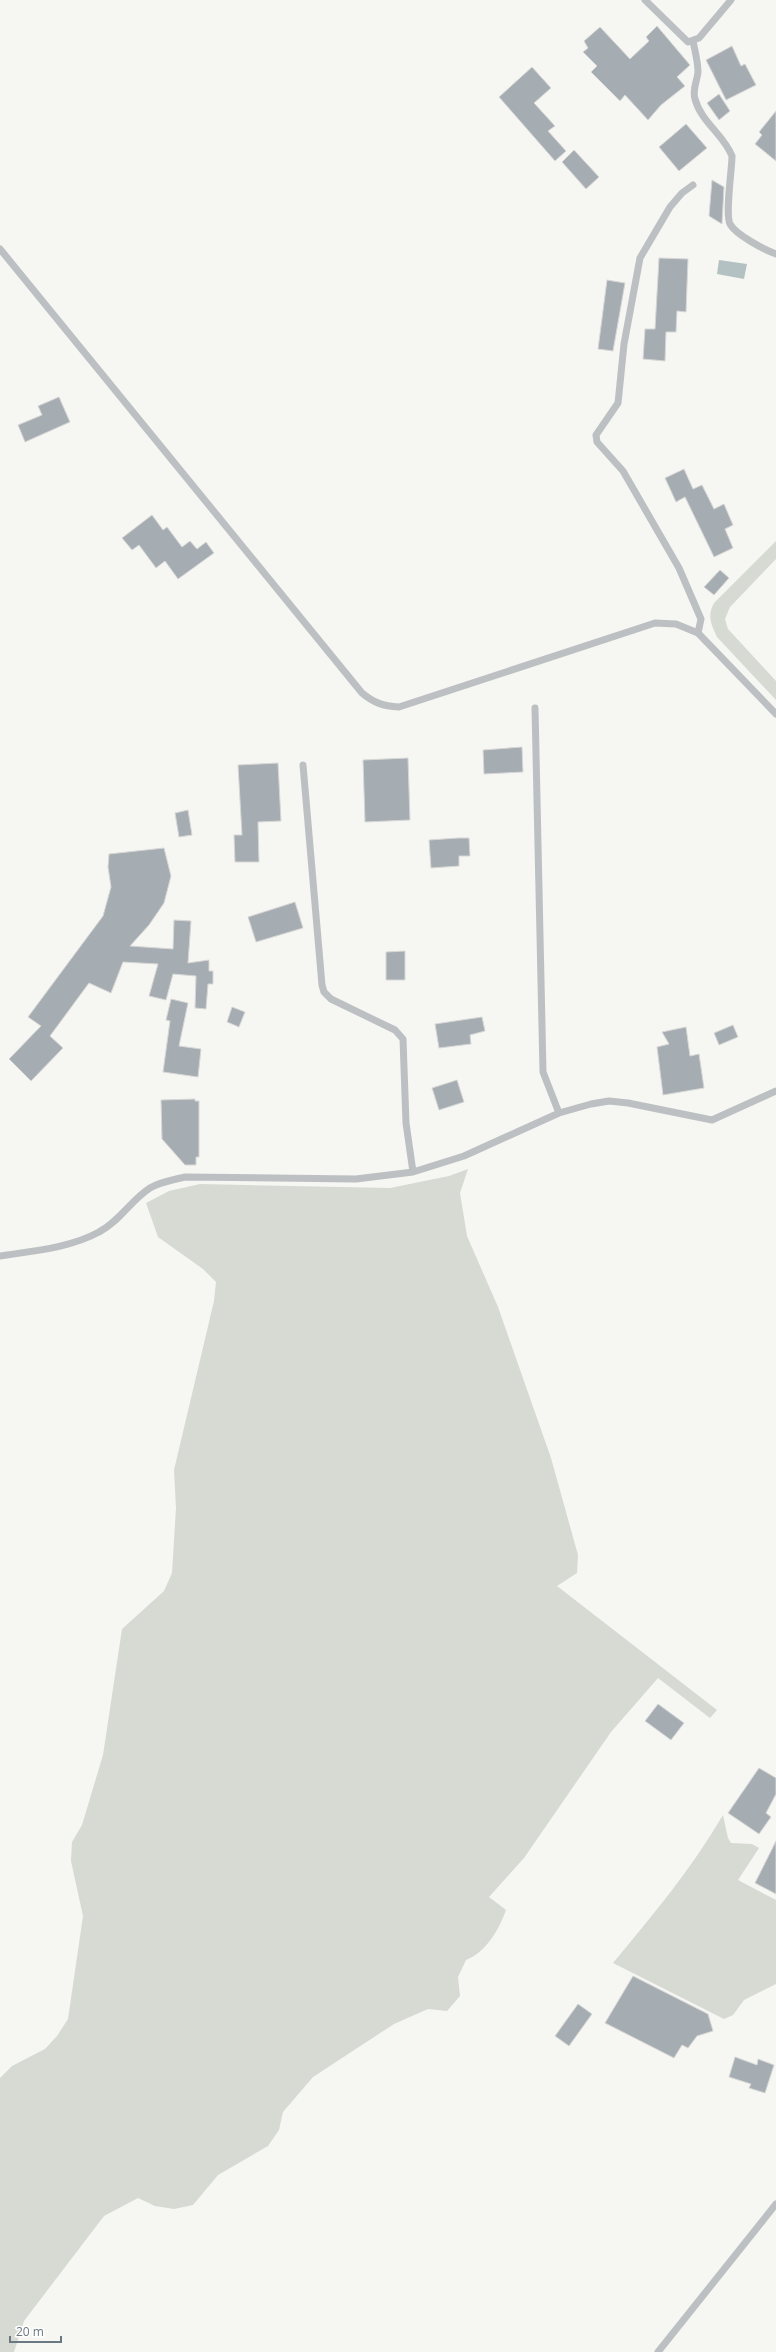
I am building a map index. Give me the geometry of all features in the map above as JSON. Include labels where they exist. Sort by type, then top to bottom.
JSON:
[{"type":"street","points":[[645,0],[688,42],[699,38],[731,0]]},
{"type":"street","points":[[693,41],[698,73],[694,91],[695,100],[701,113],[729,147],[732,156],[729,213],[730,223],[736,230],[766,250],[776,254]]},
{"type":"street","points":[[693,185],[682,193],[670,207],[640,258],[624,344],[618,403],[596,435],[597,442],[623,471],[679,568],[701,619],[698,633]]},
{"type":"street","points":[[0,250],[362,693],[372,702],[385,706],[399,707],[655,622],[676,624],[698,633],[776,714]]},
{"type":"street","points":[[535,708],[544,1072],[559,1113]]},
{"type":"street","points":[[303,766],[322,985],[324,992],[331,999],[395,1030],[403,1039],[406,1123],[413,1172]]},
{"type":"street","points":[[0,1256],[82,1240],[100,1232],[116,1220],[149,1188],[185,1177],[356,1179],[413,1172],[464,1156],[559,1113],[609,1101],[712,1120],[776,1091]]},
{"type":"street","points":[[658,2352],[776,2204]]},
{"type":"shaded area","points":[[719,260],[747,264],[744,279],[717,274]]},
{"type":"shaded area","points":[[776,541],[776,559],[730,607],[725,619],[728,629],[776,681],[776,700],[717,637],[710,616],[714,603]]},
{"type":"shaded area","points":[[468,1169],[460,1193],[467,1236],[498,1307],[551,1458],[578,1555],[577,1573],[557,1586],[717,1710],[710,1718],[658,1678],[611,1732],[524,1858],[489,1897],[506,1910],[500,1925],[491,1940],[480,1952],[466,1960],[458,1977],[460,1996],[447,2011],[428,2009],[394,2024],[313,2077],[283,2112],[279,2130],[268,2146],[218,2175],[193,2205],[174,2209],[155,2206],[138,2198],[104,2216],[24,2321],[14,2352],[0,2352],[0,2078],[12,2066],[45,2049],[57,2036],[68,2019],[83,1916],[71,1861],[72,1842],[82,1825],[103,1755],[122,1629],[164,1591],[172,1573],[176,1508],[174,1470],[214,1301],[216,1282],[203,1269],[158,1237],[146,1203],[169,1191],[200,1184],[390,1188],[449,1176]]},
{"type":"shaded area","points":[[723,1815],[728,1838],[731,1843],[752,1844],[759,1848],[738,1880],[776,1900],[776,1984],[744,2000],[733,2015],[724,2019],[613,1963],[685,1872]]},
{"type":"building","points":[[657,26],[690,65],[677,77],[685,86],[661,105],[648,120],[625,95],[620,101],[591,72],[597,66],[583,52],[588,48],[584,41],[600,27],[630,59],[649,41],[646,37]]},
{"type":"building","points":[[732,46],[741,66],[745,64],[756,85],[726,100],[706,60]]},
{"type":"building","points":[[532,67],[551,88],[534,103],[555,126],[548,131],[566,151],[555,161],[499,97]]},
{"type":"building","points":[[719,94],[730,111],[719,120],[707,103]]},
{"type":"building","points":[[776,111],[776,161],[755,144],[762,135],[759,132]]},
{"type":"building","points":[[686,124],[707,148],[679,171],[659,147]]},
{"type":"building","points":[[574,150],[599,177],[586,189],[562,162]]},
{"type":"building","points":[[712,180],[724,187],[722,224],[709,216]]},
{"type":"building","points":[[659,258],[688,259],[686,312],[677,311],[676,332],[666,332],[665,361],[643,359],[645,329],[655,329]]},
{"type":"building","points":[[607,280],[625,283],[613,351],[598,349]]},
{"type":"building","points":[[59,397],[70,422],[25,442],[18,425],[42,415],[38,406]]},
{"type":"building","points":[[684,469],[693,489],[702,485],[714,509],[724,504],[733,525],[725,529],[733,548],[714,557],[685,497],[676,502],[665,478]]},
{"type":"building","points":[[152,515],[163,530],[167,527],[182,547],[190,541],[197,549],[206,542],[214,553],[178,579],[165,561],[156,568],[139,545],[132,550],[122,538]]},
{"type":"building","points":[[720,570],[729,578],[714,595],[704,587]]},
{"type":"building","points":[[522,747],[523,772],[484,774],[483,750]]},
{"type":"building","points":[[408,758],[410,820],[365,822],[363,760]]},
{"type":"building","points":[[278,763],[281,821],[258,822],[259,862],[235,862],[234,835],[242,835],[238,765]]},
{"type":"building","points":[[188,810],[192,835],[179,837],[175,813]]},
{"type":"building","points":[[469,838],[470,856],[459,856],[459,866],[431,868],[429,840]]},
{"type":"building","points":[[164,848],[171,876],[164,903],[149,925],[130,946],[173,949],[174,920],[191,921],[188,963],[209,960],[209,971],[213,971],[213,984],[208,984],[206,1009],[195,1008],[196,976],[173,974],[166,1000],[149,996],[158,964],[123,962],[111,993],[89,983],[50,1036],[63,1048],[31,1081],[9,1059],[41,1026],[28,1017],[103,916],[111,887],[108,867],[109,854]]},
{"type":"building","points":[[295,902],[303,928],[256,942],[248,917]]},
{"type":"building","points":[[405,951],[405,980],[386,980],[386,952]]},
{"type":"building","points":[[171,999],[188,1003],[179,1046],[201,1049],[198,1077],[163,1072],[170,1021],[166,1020]]},
{"type":"building","points":[[232,1007],[245,1012],[239,1027],[227,1022]]},
{"type":"building","points":[[482,1017],[485,1031],[470,1035],[471,1044],[439,1048],[435,1024]]},
{"type":"building","points":[[733,1025],[738,1037],[719,1045],[714,1033]]},
{"type":"building","points":[[686,1027],[690,1056],[699,1054],[704,1088],[663,1095],[657,1047],[669,1044],[662,1032]]},
{"type":"building","points":[[457,1080],[464,1102],[439,1110],[432,1088]]},
{"type":"building","points":[[195,1099],[195,1101],[199,1101],[199,1157],[196,1157],[196,1165],[185,1165],[162,1139],[161,1100]]},
{"type":"building","points":[[658,1704],[684,1723],[671,1740],[645,1721]]},
{"type":"building","points":[[759,1768],[776,1778],[776,1794],[766,1813],[771,1817],[759,1834],[728,1813]]},
{"type":"building","points":[[776,1841],[776,1894],[755,1883]]},
{"type":"building","points":[[633,1976],[708,2014],[713,2031],[697,2036],[688,2048],[682,2045],[674,2058],[605,2023]]},
{"type":"building","points":[[578,2004],[592,2014],[569,2046],[555,2036]]},
{"type":"building","points":[[735,2057],[757,2065],[758,2059],[774,2065],[765,2093],[749,2088],[751,2084],[729,2077]]}]
